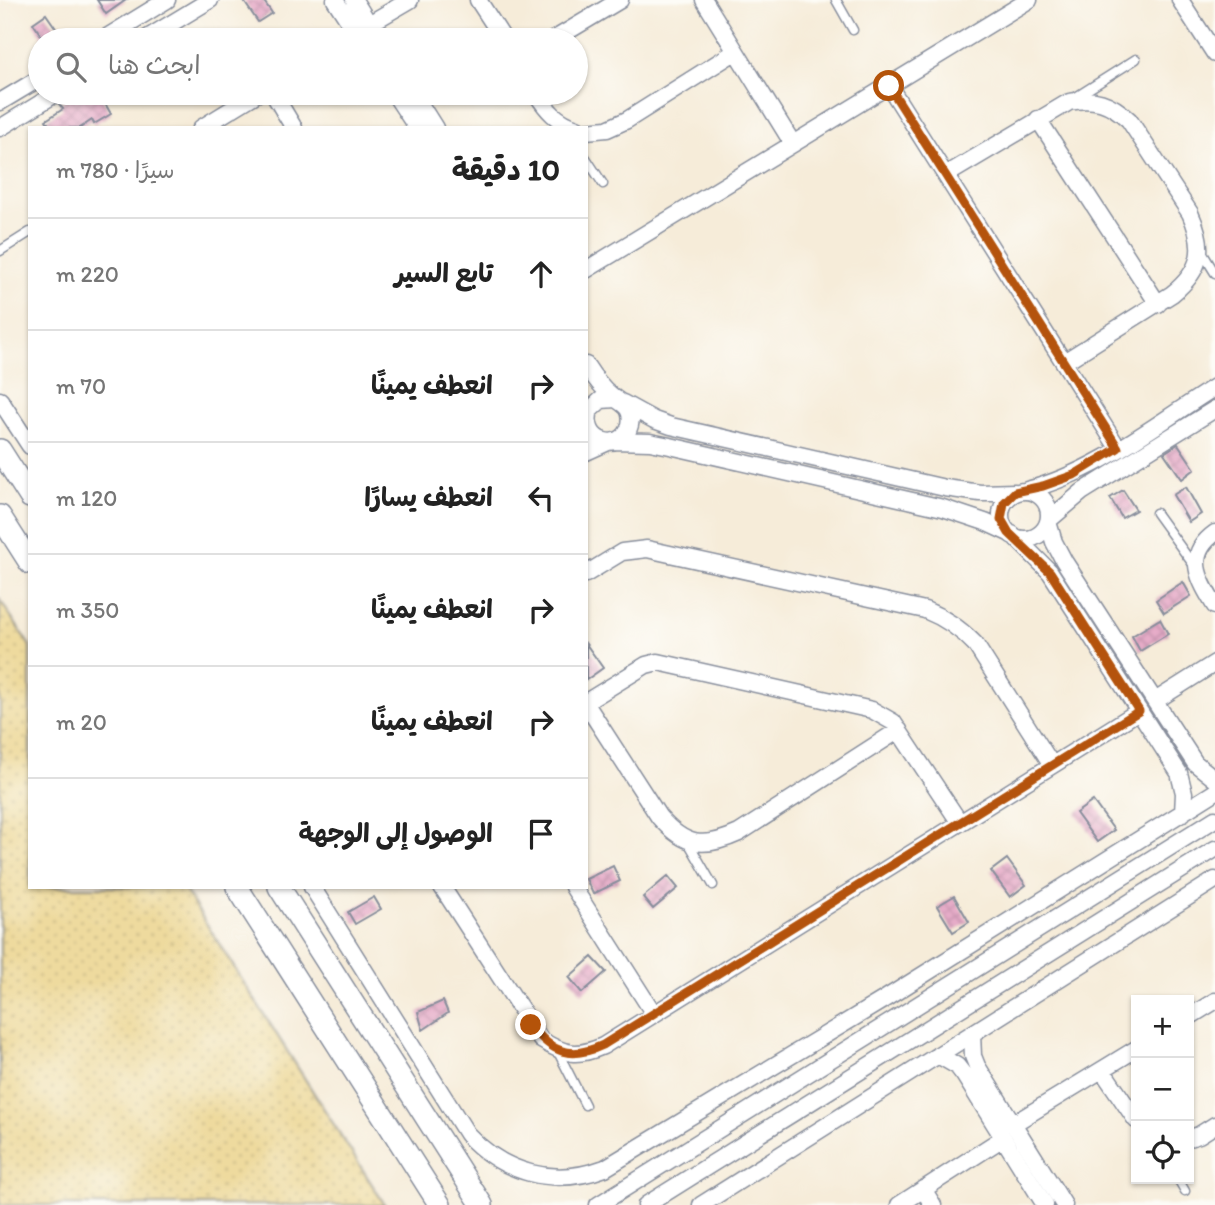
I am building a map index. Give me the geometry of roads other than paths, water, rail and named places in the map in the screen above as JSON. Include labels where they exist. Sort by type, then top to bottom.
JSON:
[{"type":"street","points":[[122,28],[167,0]]},
{"type":"street","points":[[164,28],[210,0]]},
{"type":"street","points":[[335,0],[353,28]]},
{"type":"street","points":[[354,0],[356,28]]},
{"type":"street","points":[[366,28],[410,0]]},
{"type":"street","points":[[478,0],[496,28]]},
{"type":"street","points":[[574,28],[620,0]]},
{"type":"street","points":[[704,0],[793,144]]},
{"type":"street","points":[[588,269],[1029,0]]},
{"type":"street","points":[[1180,0],[1215,54]]},
{"type":"street","points":[[588,131],[607,129],[627,120],[735,52]]},
{"type":"street","points":[[0,102],[28,85]]},
{"type":"street","points":[[889,86],[1118,448]]},
{"type":"street","points":[[946,175],[1069,102],[1085,99],[1101,101],[1116,108],[1129,120],[1190,214],[1198,230],[1200,248],[1196,267],[1186,283],[1158,304],[1064,362]]},
{"type":"street","points":[[0,128],[37,105]]},
{"type":"street","points":[[204,126],[238,105]]},
{"type":"street","points":[[280,105],[293,126]]},
{"type":"street","points":[[402,105],[415,126]]},
{"type":"street","points":[[421,105],[434,126]]},
{"type":"street","points":[[545,105],[569,126]]},
{"type":"street","points":[[1038,119],[1158,304]]},
{"type":"street","points":[[588,368],[597,382],[628,409],[630,425],[621,438],[588,451]]},
{"type":"street","points":[[1183,813],[1184,793],[1179,774],[1050,572],[1011,534],[1001,519],[1001,511],[1009,497],[1074,475],[1215,387]]},
{"type":"street","points":[[588,418],[595,404],[609,398],[654,420],[684,429],[945,488],[980,493],[1034,492],[1045,500],[1049,513],[1048,521],[1045,529],[1026,539],[943,508],[650,442],[601,440],[592,433],[588,423]]},
{"type":"street","points":[[0,400],[28,443]]},
{"type":"street","points":[[1048,521],[1083,492],[1215,409]]},
{"type":"street","points":[[0,450],[28,494]]},
{"type":"street","points":[[0,516],[28,559]]},
{"type":"street","points":[[1048,521],[1058,552],[1195,763],[1215,779]]},
{"type":"street","points":[[1215,533],[1207,539],[1199,553],[1196,569],[1201,584],[1215,606]]},
{"type":"street","points":[[588,573],[622,552],[647,549],[931,612],[958,628],[975,644],[1052,765]]},
{"type":"street","points":[[588,702],[646,665],[663,662],[872,710],[887,716],[899,730],[960,823]]},
{"type":"street","points":[[1155,701],[1215,663]]},
{"type":"street","points":[[588,706],[659,817],[671,831],[687,840],[702,844],[718,843],[739,833],[899,730]]},
{"type":"street","points":[[443,889],[541,1040],[557,1050],[573,1054],[589,1052],[1139,711]]},
{"type":"street","points":[[313,889],[467,1134],[487,1153],[524,1172],[551,1177],[579,1176],[605,1168],[958,953],[1215,792]]},
{"type":"street","points":[[598,1205],[1215,819]]},
{"type":"street","points":[[646,1205],[1215,849]]},
{"type":"street","points":[[701,1205],[1215,880]]},
{"type":"street","points":[[238,889],[440,1205]]},
{"type":"street","points":[[280,889],[482,1205]]},
{"type":"street","points":[[574,889],[654,1014]]},
{"type":"street","points":[[958,953],[973,970]]},
{"type":"street","points":[[1194,1014],[1215,1001]]},
{"type":"street","points":[[892,1021],[906,1043]]},
{"type":"street","points":[[972,1034],[971,1045],[977,1066],[1063,1205]]},
{"type":"street","points":[[1013,1124],[1131,1052]]},
{"type":"street","points":[[938,1055],[957,1066],[964,1074],[1045,1205]]},
{"type":"street","points":[[1102,1070],[1131,1113]]},
{"type":"street","points":[[1194,1136],[1215,1125]]},
{"type":"street","points":[[899,1205],[1003,1138]]},
{"type":"street","points":[[718,1160],[732,1185]]},
{"type":"street","points":[[923,1189],[933,1205]]},
{"type":"lane","points":[[836,0],[853,30]]},
{"type":"lane","points":[[1069,102],[1136,60]]},
{"type":"lane","points":[[588,161],[603,184]]},
{"type":"lane","points":[[0,251],[28,233]]},
{"type":"lane","points":[[1200,248],[1215,273]]},
{"type":"lane","points":[[1156,513],[1196,569]]},
{"type":"lane","points":[[687,840],[713,885]]},
{"type":"lane","points":[[557,1050],[585,1105]]},
{"type":"lane","points":[[1181,1184],[1185,1191]]}]
